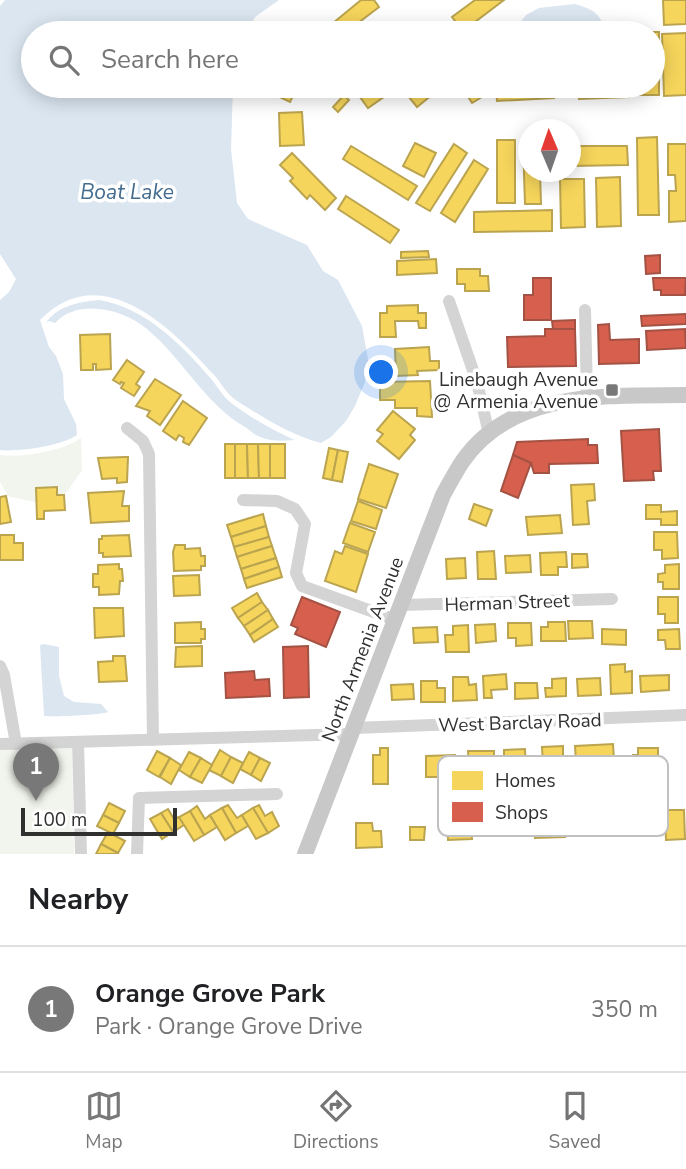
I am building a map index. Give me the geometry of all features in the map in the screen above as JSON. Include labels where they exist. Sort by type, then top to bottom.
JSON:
[{"type":"main road","name":"North Armenia Avenue","points":[[305,854],[443,495],[463,461],[489,434],[517,415],[587,397],[686,395]]},
{"type":"street","points":[[449,301],[477,382],[489,434]]},
{"type":"street","points":[[585,310],[587,397]]},
{"type":"street","points":[[127,428],[143,441],[149,454],[153,740]]},
{"type":"street","points":[[243,500],[276,501],[295,509],[305,524],[296,573],[302,586],[398,612]]},
{"type":"street","name":"Herman Street","points":[[398,612],[612,599]]},
{"type":"street","points":[[0,666],[4,675],[16,744]]},
{"type":"street","name":"West Barclay Road","points":[[0,744],[153,740],[686,715]]},
{"type":"street","points":[[78,742],[81,854]]},
{"type":"street","points":[[137,854],[139,798],[277,794]]},
{"type":"shaded area","points":[[81,438],[82,470],[64,496],[39,503],[8,496],[0,482],[0,455],[42,452],[64,447]]},
{"type":"shaded area","points":[[72,747],[74,854],[0,854],[0,749]]},
{"type":"water","name":"Boat Lake","points":[[5,0],[279,0],[253,21],[21,21],[21,98],[233,98],[231,149],[237,203],[248,219],[307,245],[323,271],[338,280],[362,326],[369,365],[365,382],[346,421],[331,437],[321,443],[270,421],[233,398],[197,357],[157,320],[134,306],[111,297],[87,295],[63,302],[40,320],[49,347],[63,374],[64,399],[76,424],[77,435],[40,447],[0,450],[0,300],[9,292],[16,279],[0,254],[0,6]]},
{"type":"water","points":[[575,4],[590,10],[601,21],[521,21],[539,8]]},
{"type":"water","points":[[99,300],[132,311],[162,330],[188,354],[229,401],[261,423],[295,440],[276,441],[263,438],[231,417],[206,394],[160,341],[126,316],[101,309],[88,309],[65,315],[55,323],[46,323],[69,306]]},
{"type":"water","points":[[40,645],[59,647],[59,676],[64,696],[74,702],[101,704],[108,712],[44,716]]},
{"type":"building: Homes","points":[[361,0],[374,0],[379,7],[361,21],[336,21]]},
{"type":"building: Homes","points":[[475,0],[504,0],[476,21],[455,21],[452,17]]},
{"type":"building: Homes","points":[[663,0],[686,0],[686,24],[665,25]]},
{"type":"building: Homes","points":[[686,33],[686,95],[665,96],[665,34]]},
{"type":"building: Homes","points":[[341,98],[349,100],[338,112],[333,107]]},
{"type":"building: Homes","points":[[361,98],[382,98],[368,108]]},
{"type":"building: Homes","points":[[410,98],[428,98],[417,107]]},
{"type":"building: Homes","points":[[497,98],[554,98],[497,101]]},
{"type":"building: Homes","points":[[302,112],[304,145],[280,146],[279,113]]},
{"type":"building: Homes","points":[[657,137],[659,215],[638,215],[637,138]]},
{"type":"building: Homes","points":[[497,140],[515,140],[515,203],[497,203]]},
{"type":"building: Homes","points":[[415,143],[436,153],[424,177],[403,166]]},
{"type":"building: Homes","points":[[454,144],[467,153],[430,211],[416,203]]},
{"type":"building: Homes","points":[[668,144],[686,144],[686,221],[669,222],[669,191],[676,191],[675,175],[668,175]]},
{"type":"building: Homes","points":[[351,146],[417,186],[408,200],[343,159]]},
{"type":"building: Homes","points":[[581,146],[627,146],[628,165],[581,166]]},
{"type":"building: Homes","points":[[292,153],[336,198],[325,210],[310,195],[307,199],[290,181],[293,178],[280,165]]},
{"type":"building: Homes","points":[[474,160],[488,169],[455,222],[441,213]]},
{"type":"building: Homes","points":[[620,177],[621,226],[597,227],[596,178]]},
{"type":"building: Homes","points":[[581,179],[584,179],[585,227],[561,228],[560,182],[581,182]]},
{"type":"building: Homes","points":[[524,182],[540,182],[541,204],[525,204]]},
{"type":"building: Homes","points":[[346,196],[399,230],[390,243],[338,209]]},
{"type":"building: Homes","points":[[552,210],[552,231],[474,232],[474,212]]},
{"type":"building: Homes","points":[[428,251],[429,257],[401,258],[401,252]]},
{"type":"building: Homes","points":[[436,259],[437,273],[397,275],[397,261]]},
{"type":"building: Homes","points":[[457,269],[480,269],[480,276],[488,276],[489,291],[465,291],[465,284],[457,284]]},
{"type":"building: Homes","points":[[418,305],[418,313],[426,313],[426,328],[419,328],[418,321],[395,321],[396,337],[380,337],[380,313],[387,313],[387,306]]},
{"type":"building: Homes","points":[[110,334],[111,369],[96,370],[96,364],[93,364],[93,370],[81,370],[80,335]]},
{"type":"building: Homes","points":[[429,347],[430,361],[439,361],[439,370],[396,376],[395,349]]},
{"type":"building: Homes","points":[[127,360],[144,372],[136,384],[140,387],[134,396],[121,388],[124,383],[113,380]]},
{"type":"building: Homes","points":[[155,379],[181,395],[160,425],[147,416],[150,411],[136,406]]},
{"type":"building: Homes","points":[[430,381],[432,417],[417,416],[417,408],[395,408],[395,400],[380,400],[380,382]]},
{"type":"building: Homes","points":[[183,401],[207,418],[189,445],[183,442],[184,438],[179,435],[176,440],[163,431]]},
{"type":"building: Homes","points":[[393,411],[415,429],[410,435],[415,440],[399,459],[377,441],[383,434],[377,430]]},
{"type":"building: Homes","points":[[225,444],[235,444],[235,478],[225,478]]},
{"type":"building: Homes","points":[[235,444],[247,444],[248,478],[235,478]]},
{"type":"building: Homes","points":[[247,444],[258,444],[259,478],[248,478]]},
{"type":"building: Homes","points":[[258,444],[270,444],[270,478],[259,478]]},
{"type":"building: Homes","points":[[270,444],[285,444],[285,478],[270,478]]},
{"type":"building: Homes","points":[[329,448],[338,450],[332,480],[323,478]]},
{"type":"building: Homes","points":[[338,450],[348,452],[342,482],[332,480]]},
{"type":"building: Homes","points":[[128,457],[127,482],[117,483],[117,478],[102,479],[98,458]]},
{"type":"building: Homes","points":[[369,464],[398,474],[386,508],[358,499]]},
{"type":"building: Homes","points":[[594,484],[595,500],[587,501],[589,524],[573,525],[571,485]]},
{"type":"building: Homes","points":[[57,487],[57,495],[64,495],[65,510],[44,511],[44,519],[37,519],[36,488]]},
{"type":"building: Homes","points":[[124,491],[122,506],[129,506],[129,521],[91,523],[88,493]]},
{"type":"building: Homes","points":[[6,496],[11,522],[0,524],[0,497]]},
{"type":"building: Homes","points":[[358,501],[382,510],[376,529],[351,521]]},
{"type":"building: Homes","points":[[474,504],[492,510],[486,526],[469,519]]},
{"type":"building: Homes","points":[[646,505],[661,505],[661,512],[677,511],[677,525],[661,525],[661,519],[646,519]]},
{"type":"building: Homes","points":[[263,514],[266,526],[231,537],[227,525]]},
{"type":"building: Homes","points":[[560,515],[562,533],[528,535],[526,517]]},
{"type":"building: Homes","points":[[350,523],[375,532],[368,552],[343,543]]},
{"type":"building: Homes","points":[[266,526],[269,537],[234,547],[231,537]]},
{"type":"building: Homes","points":[[654,532],[677,532],[678,558],[662,559],[662,550],[654,550]]},
{"type":"building: Homes","points":[[0,535],[14,535],[14,543],[23,543],[23,560],[0,560]]},
{"type":"building: Homes","points":[[129,535],[131,556],[103,557],[103,553],[99,553],[99,539],[102,539],[102,536]]},
{"type":"building: Homes","points":[[269,537],[272,546],[237,557],[234,547]]},
{"type":"building: Homes","points":[[175,545],[185,545],[185,549],[200,548],[201,556],[205,556],[205,566],[201,566],[201,570],[174,571]]},
{"type":"building: Homes","points":[[272,546],[276,558],[241,569],[237,557]]},
{"type":"building: Homes","points":[[345,546],[368,554],[356,592],[325,581],[335,551],[342,554]]},
{"type":"building: Homes","points":[[494,551],[496,579],[478,579],[477,552]]},
{"type":"building: Homes","points":[[566,552],[567,567],[558,567],[558,575],[541,575],[540,553]]},
{"type":"building: Homes","points":[[572,554],[587,554],[588,567],[572,568]]},
{"type":"building: Homes","points":[[530,555],[531,572],[506,573],[505,556]]},
{"type":"building: Homes","points":[[276,558],[279,567],[244,579],[241,569]]},
{"type":"building: Homes","points":[[465,558],[466,578],[447,579],[446,559]]},
{"type":"building: Homes","points":[[119,564],[123,581],[120,581],[119,594],[99,595],[99,587],[93,587],[93,574],[98,574],[98,565]]},
{"type":"building: Homes","points":[[679,564],[679,589],[663,589],[663,582],[658,582],[658,574],[665,573],[665,565]]},
{"type":"building: Homes","points":[[279,567],[282,577],[247,588],[244,579]]},
{"type":"building: Homes","points":[[199,575],[200,595],[174,596],[173,576]]},
{"type":"building: Homes","points":[[257,593],[262,602],[238,618],[232,608]]},
{"type":"building: Homes","points":[[658,597],[678,597],[678,623],[665,623],[665,614],[658,614]]},
{"type":"building: Homes","points":[[262,602],[268,610],[244,626],[238,618]]},
{"type":"building: Homes","points":[[94,608],[123,608],[124,636],[95,638]]},
{"type":"building: Homes","points":[[268,610],[273,619],[250,635],[244,626]]},
{"type":"building: Homes","points":[[273,619],[278,627],[254,642],[250,635]]},
{"type":"building: Homes","points":[[568,621],[592,621],[593,638],[569,639]]},
{"type":"building: Homes","points":[[201,622],[201,629],[205,629],[205,639],[201,639],[201,643],[175,643],[175,623]]},
{"type":"building: Homes","points":[[548,622],[565,622],[566,641],[541,641],[541,627],[548,627]]},
{"type":"building: Homes","points":[[508,623],[531,623],[532,645],[516,646],[516,638],[508,638]]},
{"type":"building: Homes","points":[[495,624],[496,641],[476,643],[475,625]]},
{"type":"building: Homes","points":[[468,625],[469,652],[446,652],[445,635],[453,635],[453,626]]},
{"type":"building: Homes","points":[[437,627],[438,642],[414,643],[413,628]]},
{"type":"building: Homes","points":[[602,629],[626,630],[626,645],[602,644]]},
{"type":"building: Homes","points":[[679,629],[680,649],[666,649],[665,640],[658,640],[658,630]]},
{"type":"building: Homes","points":[[202,646],[202,666],[175,667],[176,647]]},
{"type":"building: Homes","points":[[113,656],[125,656],[127,681],[99,682],[98,662],[113,661]]},
{"type":"building: Homes","points":[[625,664],[625,672],[632,671],[632,693],[611,694],[610,665]]},
{"type":"building: Homes","points":[[506,674],[507,689],[491,690],[492,698],[484,698],[483,676]]},
{"type":"building: Homes","points":[[669,675],[669,690],[641,692],[640,676]]},
{"type":"building: Homes","points":[[453,677],[468,677],[469,685],[476,684],[477,700],[453,701]]},
{"type":"building: Homes","points":[[566,678],[566,696],[546,697],[545,688],[552,688],[552,679]]},
{"type":"building: Homes","points":[[600,678],[601,695],[578,696],[577,679]]},
{"type":"building: Homes","points":[[421,681],[437,681],[437,688],[445,688],[445,702],[421,702]]},
{"type":"building: Homes","points":[[515,683],[537,683],[538,698],[515,699]]},
{"type":"building: Homes","points":[[413,684],[414,699],[392,700],[391,685]]},
{"type":"building: Homes","points":[[613,744],[614,756],[576,756],[575,746]]},
{"type":"building: Homes","points":[[563,746],[563,756],[542,756],[542,747]]},
{"type":"building: Homes","points":[[380,748],[388,748],[388,784],[373,784],[373,755],[380,755]]},
{"type":"building: Homes","points":[[638,748],[658,748],[658,756],[633,756],[638,755]]},
{"type":"building: Homes","points":[[525,749],[525,756],[504,756],[504,750]]},
{"type":"building: Homes","points":[[220,750],[231,757],[221,776],[209,770]]},
{"type":"building: Homes","points":[[157,751],[170,758],[159,777],[147,770]]},
{"type":"building: Homes","points":[[468,751],[494,751],[494,756],[468,756]]},
{"type":"building: Homes","points":[[189,752],[201,758],[190,777],[179,770]]},
{"type":"building: Homes","points":[[249,752],[260,758],[251,775],[240,769]]},
{"type":"building: Homes","points":[[455,755],[455,756],[438,756],[438,777],[426,777],[426,756]]},
{"type":"building: Homes","points":[[231,757],[243,763],[233,783],[221,776]]},
{"type":"building: Homes","points":[[170,758],[181,765],[171,784],[160,777]]},
{"type":"building: Homes","points":[[201,758],[212,765],[202,783],[190,777]]},
{"type":"building: Homes","points":[[260,758],[270,763],[261,781],[251,775]]},
{"type":"building: Homes","points":[[109,803],[125,811],[119,823],[103,815]]},
{"type":"building: Homes","points":[[228,805],[237,818],[242,815],[248,826],[236,833],[222,808]]},
{"type":"building: Homes","points":[[259,805],[265,816],[272,812],[279,826],[268,833],[253,808]]},
{"type":"building: Homes","points":[[197,806],[205,819],[210,815],[217,827],[204,835],[190,811]]},
{"type":"building: Homes","points":[[222,808],[236,833],[225,840],[210,815]]},
{"type":"building: Homes","points":[[253,808],[268,833],[256,839],[242,815]]},
{"type":"building: Homes","points":[[168,809],[174,819],[179,817],[184,825],[173,832],[161,813]]},
{"type":"building: Homes","points":[[668,810],[684,810],[685,839],[666,840]]},
{"type":"building: Homes","points":[[190,811],[204,835],[194,841],[179,817]]},
{"type":"building: Homes","points":[[161,813],[173,832],[162,839],[150,819]]},
{"type":"building: Homes","points":[[103,815],[119,823],[113,834],[97,826]]},
{"type":"building: Homes","points":[[356,823],[372,823],[373,831],[381,831],[382,847],[356,848]]},
{"type":"building: Homes","points":[[410,827],[425,827],[424,840],[410,840]]},
{"type":"building: Homes","points":[[108,832],[125,841],[118,853],[101,844]]},
{"type":"building: Homes","points":[[448,836],[472,836],[472,839],[448,840]]},
{"type":"building: Homes","points":[[535,836],[565,836],[565,837]]},
{"type":"building: Homes","points":[[101,844],[118,853],[118,854],[96,854]]},
{"type":"building: Shops","points":[[660,255],[660,273],[646,274],[645,256]]},
{"type":"building: Shops","points":[[533,278],[551,278],[551,320],[524,320],[524,295],[533,295]]},
{"type":"building: Shops","points":[[653,278],[686,278],[685,295],[661,295],[661,290],[654,290]]},
{"type":"building: Shops","points":[[686,314],[686,324],[642,326],[641,316]]},
{"type":"building: Shops","points":[[575,320],[575,329],[553,329],[552,321]]},
{"type":"building: Shops","points":[[609,324],[610,340],[639,339],[639,363],[599,364],[598,325]]},
{"type":"building: Shops","points":[[545,329],[575,329],[576,366],[508,367],[507,337],[545,336]]},
{"type":"building: Shops","points":[[685,329],[686,348],[647,350],[646,331]]},
{"type":"building: Shops","points":[[659,429],[661,471],[653,471],[654,480],[624,481],[621,431]]},
{"type":"building: Shops","points":[[588,439],[588,445],[597,445],[598,463],[549,464],[549,473],[534,473],[531,463],[513,455],[517,442]]},
{"type":"building: Shops","points":[[513,455],[531,463],[518,498],[501,491]]},
{"type":"building: Shops","points":[[302,597],[340,612],[326,647],[295,634],[298,628],[291,625]]},
{"type":"building: Shops","points":[[308,646],[309,697],[284,698],[283,647]]},
{"type":"building: Shops","points":[[254,671],[255,680],[269,679],[270,696],[226,698],[225,673]]},
{"type":"place","name":"Linebaugh Avenue @ Armenia Avenue","points":[[612,390]]},
{"type":"place","name":"Orange Grove Park","points":[[36,801]]}]
